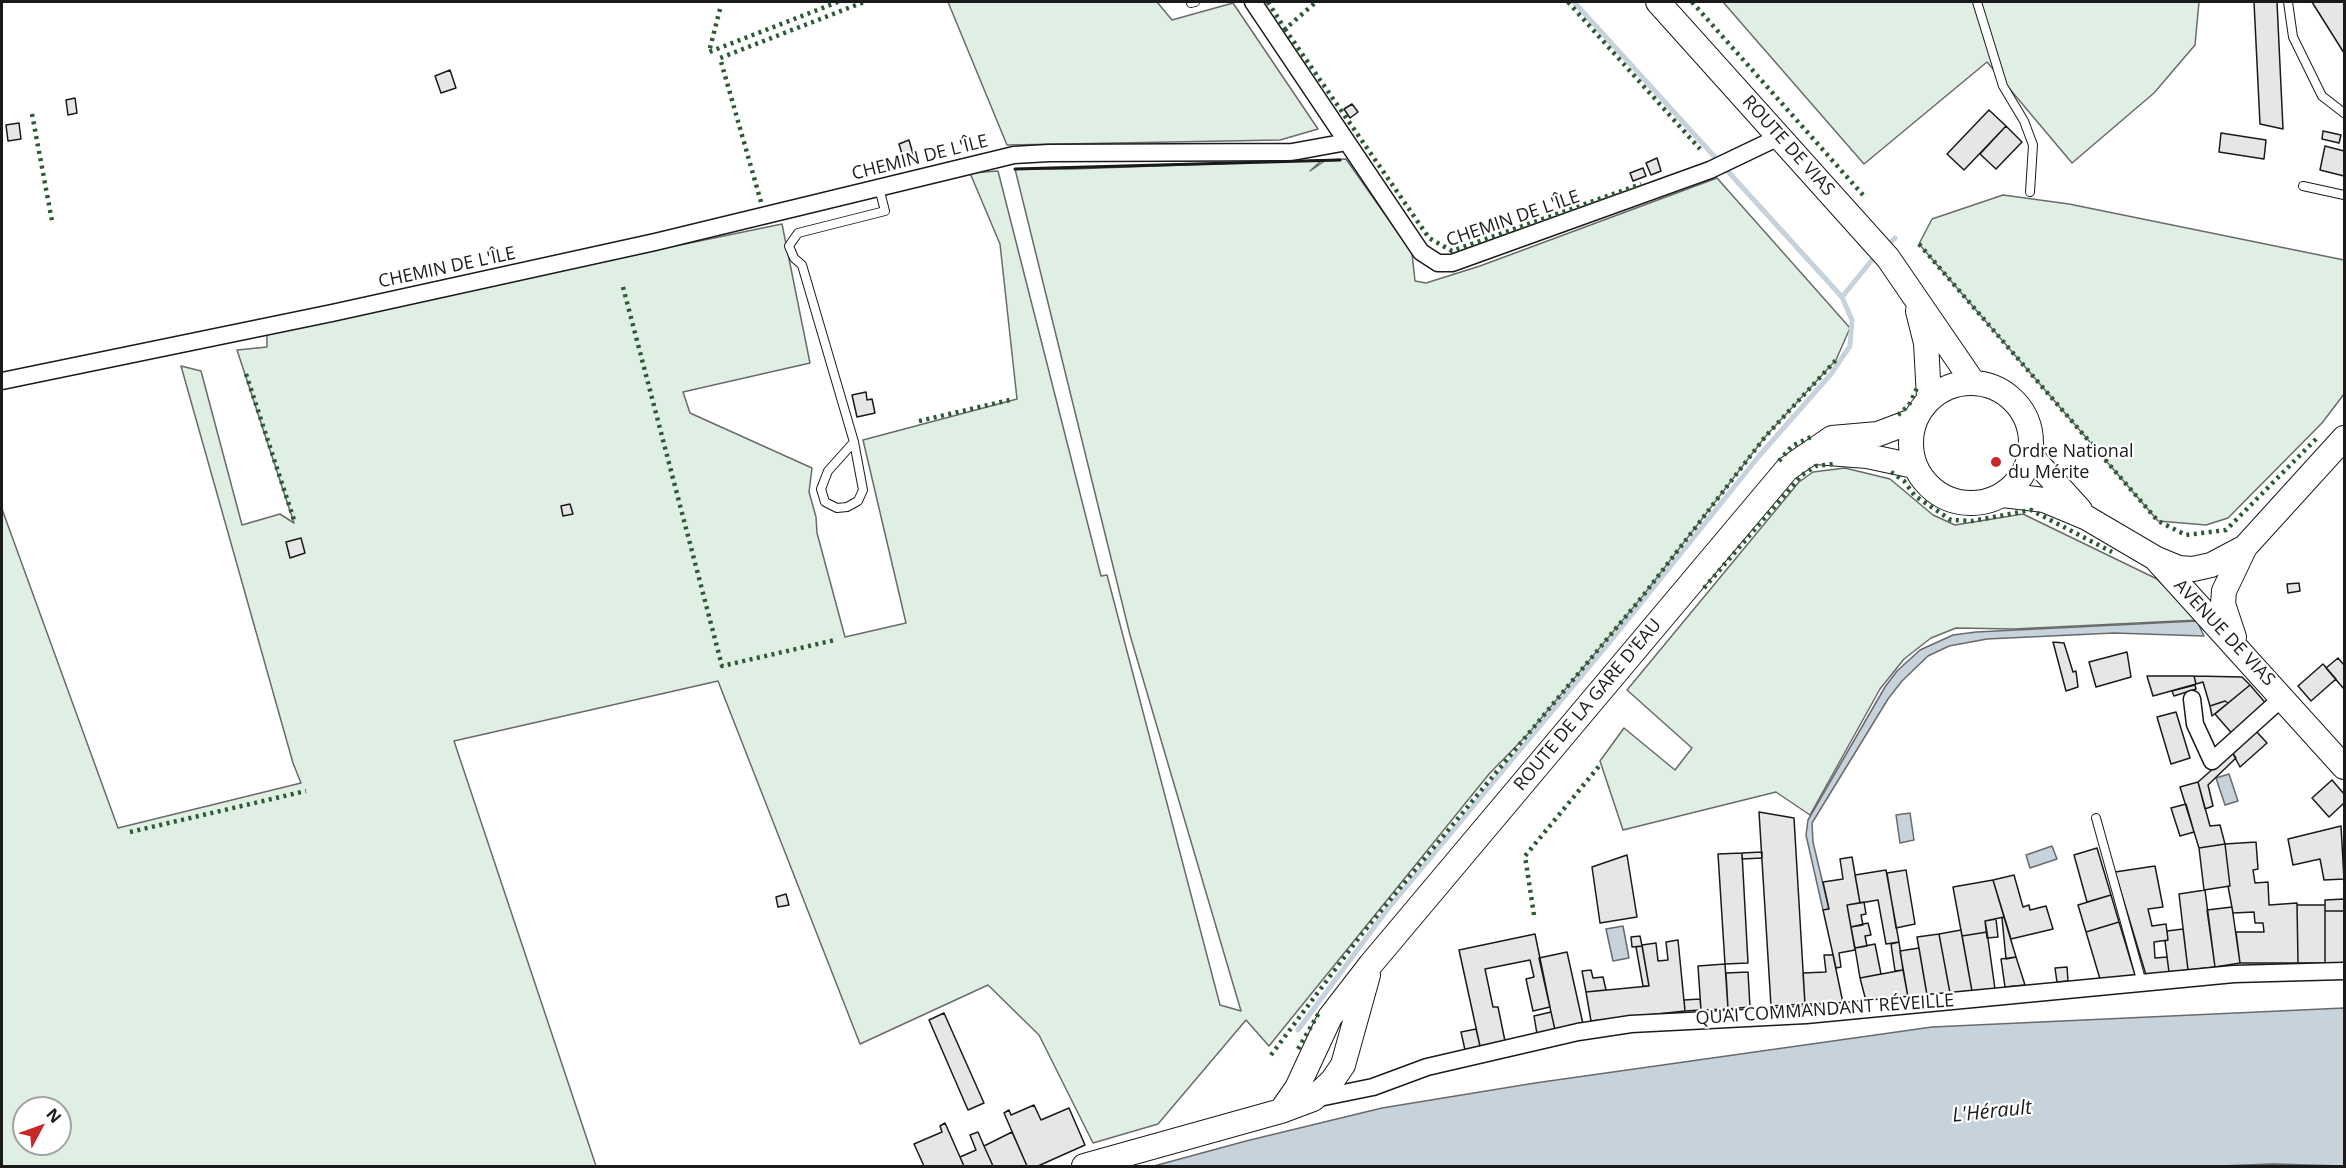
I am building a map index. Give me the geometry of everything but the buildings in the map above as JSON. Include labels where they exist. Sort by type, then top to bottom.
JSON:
[{"type":"main road","name":"ROUTE DE VIAS","points":[[1658,2],[1888,258],[1915,294],[1973,382]]},
{"type":"main road","name":"ROUTE DE VIAS","points":[[1915,294],[1926,343],[1929,398]]},
{"type":"main road","points":[[1973,382],[1990,386],[2005,394],[2018,405],[2031,436],[2031,456],[2021,477],[2002,495],[1976,503],[1948,499],[1925,483],[1914,466],[1910,446],[1915,420],[1929,398],[1949,386],[1973,382]]},
{"type":"main road","name":"ROUTE DE LA GARE D'EAU","points":[[1281,1111],[1297,1088],[1316,1041],[1330,1017],[1371,964],[1787,469],[1832,438],[1878,434],[1915,420]]},
{"type":"main road","points":[[2242,652],[2227,622],[2223,604],[2229,577],[2246,547],[2344,438]]},
{"type":"main road","points":[[1810,452],[1867,456],[1914,466]]},
{"type":"main road","name":"AVENUE DE VIAS","points":[[2031,456],[2087,518]]},
{"type":"main road","name":"AVENUE DE VIAS","points":[[2002,495],[2044,500],[2087,518],[2155,558],[2344,767]]},
{"type":"main road","points":[[2155,558],[2179,568],[2193,568],[2211,565],[2246,547]]},
{"type":"main road","name":"ROUTE DE LA GARE D'EAU","points":[[1322,1095],[1343,1065],[1371,964]]},
{"type":"main road","points":[[1084,1167],[1281,1111],[1322,1095]]},
{"type":"street","points":[[1253,2],[1347,142]]},
{"type":"street","name":"CHEMIN DE L'ÎLE","points":[[2,381],[332,313],[633,247],[1014,156],[1049,153],[1292,152],[1347,142],[1421,252],[1438,263],[1452,263],[1718,167],[1779,137]]},
{"type":"street","points":[[2192,699],[2195,724],[2212,761],[2283,697]]},
{"type":"street","name":"QUAI COMMANDANT RÉVEILLE","points":[[1322,1095],[1373,1087],[1427,1067],[1578,1032],[1631,1024],[1806,1015],[2234,974],[2344,971]]},
{"type":"street","points":[[1316,1041],[1315,1067],[1322,1095]]},
{"type":"lane","points":[[1977,2],[2003,86],[2024,122],[2033,145],[2030,192]]},
{"type":"lane","points":[[2288,2],[2293,37],[2322,96],[2344,113]]},
{"type":"lane","points":[[2303,186],[2344,195]]},
{"type":"lane","points":[[854,442],[828,471],[821,489],[825,502],[837,508],[848,507],[858,501],[863,490],[854,442],[802,265],[794,258],[789,246],[798,233],[885,211],[879,188]]},
{"type":"lane","points":[[2097,818],[2142,983]]},
{"type":"green space","points":[[948,2],[1157,2],[1172,20],[1233,3],[1318,129],[1280,140],[1007,145]]},
{"type":"green space","points":[[1723,2],[2199,2],[2195,45],[2154,93],[2072,163],[1987,62],[1864,164]]},
{"type":"green space","points":[[1346,159],[1412,253],[1415,281],[1426,283],[1480,266],[1717,178],[1850,328],[1836,360],[1765,437],[1642,597],[1529,733],[1489,774],[1269,1046],[1246,1020],[1158,1124],[1093,1143],[1039,1035],[988,985],[860,1044],[718,681],[454,741],[596,1166],[2,1166],[2,509],[118,828],[301,783],[293,763],[181,366],[201,371],[242,525],[280,514],[294,523],[237,350],[267,347],[267,334],[398,303],[782,224],[810,363],[683,392],[690,413],[812,468],[809,492],[816,517],[817,533],[845,637],[906,623],[863,440],[1017,399],[1000,244],[970,173],[998,171],[1101,576],[1107,575],[1220,1005],[1241,1011],[1130,635],[1015,169],[1322,160],[1310,171],[1326,160]]},
{"type":"green space","points":[[2003,195],[2069,204],[2344,260],[2344,394],[2322,423],[2228,518],[2206,525],[2158,521],[1919,244],[1932,219]]},
{"type":"green space","points":[[1845,468],[1890,479],[1933,515],[1955,525],[2023,514],[2157,579],[2199,620],[2014,629],[1956,628],[1931,638],[1904,659],[1880,689],[1810,815],[1776,792],[1623,830],[1600,761],[1624,728],[1675,770],[1692,748],[1627,690],[1799,482],[1813,472]]},
{"type":"water","points":[[2197,621],[2204,636],[2114,633],[1987,639],[1949,646],[1928,656],[1902,681],[1888,699],[1812,823],[1813,842],[1829,909],[1823,910],[1806,835],[1808,820],[1885,687],[1897,671],[1920,650],[1953,635],[1976,632]]},
{"type":"water","points":[[2229,774],[2238,801],[2225,805],[2216,778]]},
{"type":"water","points":[[1910,813],[1914,840],[1900,843],[1896,815]]},
{"type":"water","points":[[2052,846],[2057,859],[2030,868],[2026,855]]},
{"type":"water","points":[[1623,926],[1629,958],[1613,961],[1606,929]]},
{"type":"water","name":"L'Hérault","points":[[2344,1008],[2344,1166],[2272,1164],[2220,1166],[1154,1166],[1382,1108],[1535,1083],[1932,1027]]},
{"type":"waterway","points":[[1298,1030],[1387,910],[1613,638],[1759,456],[1831,374],[1850,346],[1852,320],[1842,297],[1574,2]]},
{"type":"waterway","points":[[1886,247],[1895,238]]},
{"type":"waterway","points":[[1842,297],[1876,255]]},
{"type":"hedge","points":[[720,9],[709,52],[838,2]]},
{"type":"hedge","points":[[761,202],[720,58],[864,2]]},
{"type":"hedge","points":[[1268,2],[1285,29],[1316,2]]},
{"type":"hedge","points":[[1568,2],[1700,149]]},
{"type":"hedge","points":[[1692,2],[1863,195]]},
{"type":"hedge","points":[[1285,29],[1429,238],[1452,251],[1641,184]]},
{"type":"hedge","points":[[32,114],[52,221]]},
{"type":"hedge","points":[[1919,244],[2158,521],[2186,535],[2226,530],[2318,437]]},
{"type":"hedge","points":[[623,287],[722,666],[835,640]]},
{"type":"hedge","points":[[1271,1055],[1361,935],[1642,597],[1765,437],[1836,360]]},
{"type":"hedge","points":[[246,374],[295,523]]},
{"type":"hedge","points":[[1898,415],[1909,405],[1918,386]]},
{"type":"hedge","points":[[919,421],[1014,399]]},
{"type":"hedge","points":[[1779,461],[1792,446],[1813,436]]},
{"type":"hedge","points":[[1704,588],[1802,475],[1816,466],[1833,464]]},
{"type":"hedge","points":[[1891,472],[1904,481],[1915,496],[1951,520],[1972,521],[2031,510],[2112,552]]},
{"type":"hedge","points":[[1534,915],[1525,856],[1600,765]]},
{"type":"hedge","points":[[130,832],[306,791]]},
{"type":"hedge","points":[[1298,1049],[1320,1011]]},
{"type":"wall","points":[[1015,169],[1340,160]]},
{"type":"place","name":"Ordre National du Mérite","points":[[1996,462]]}]
